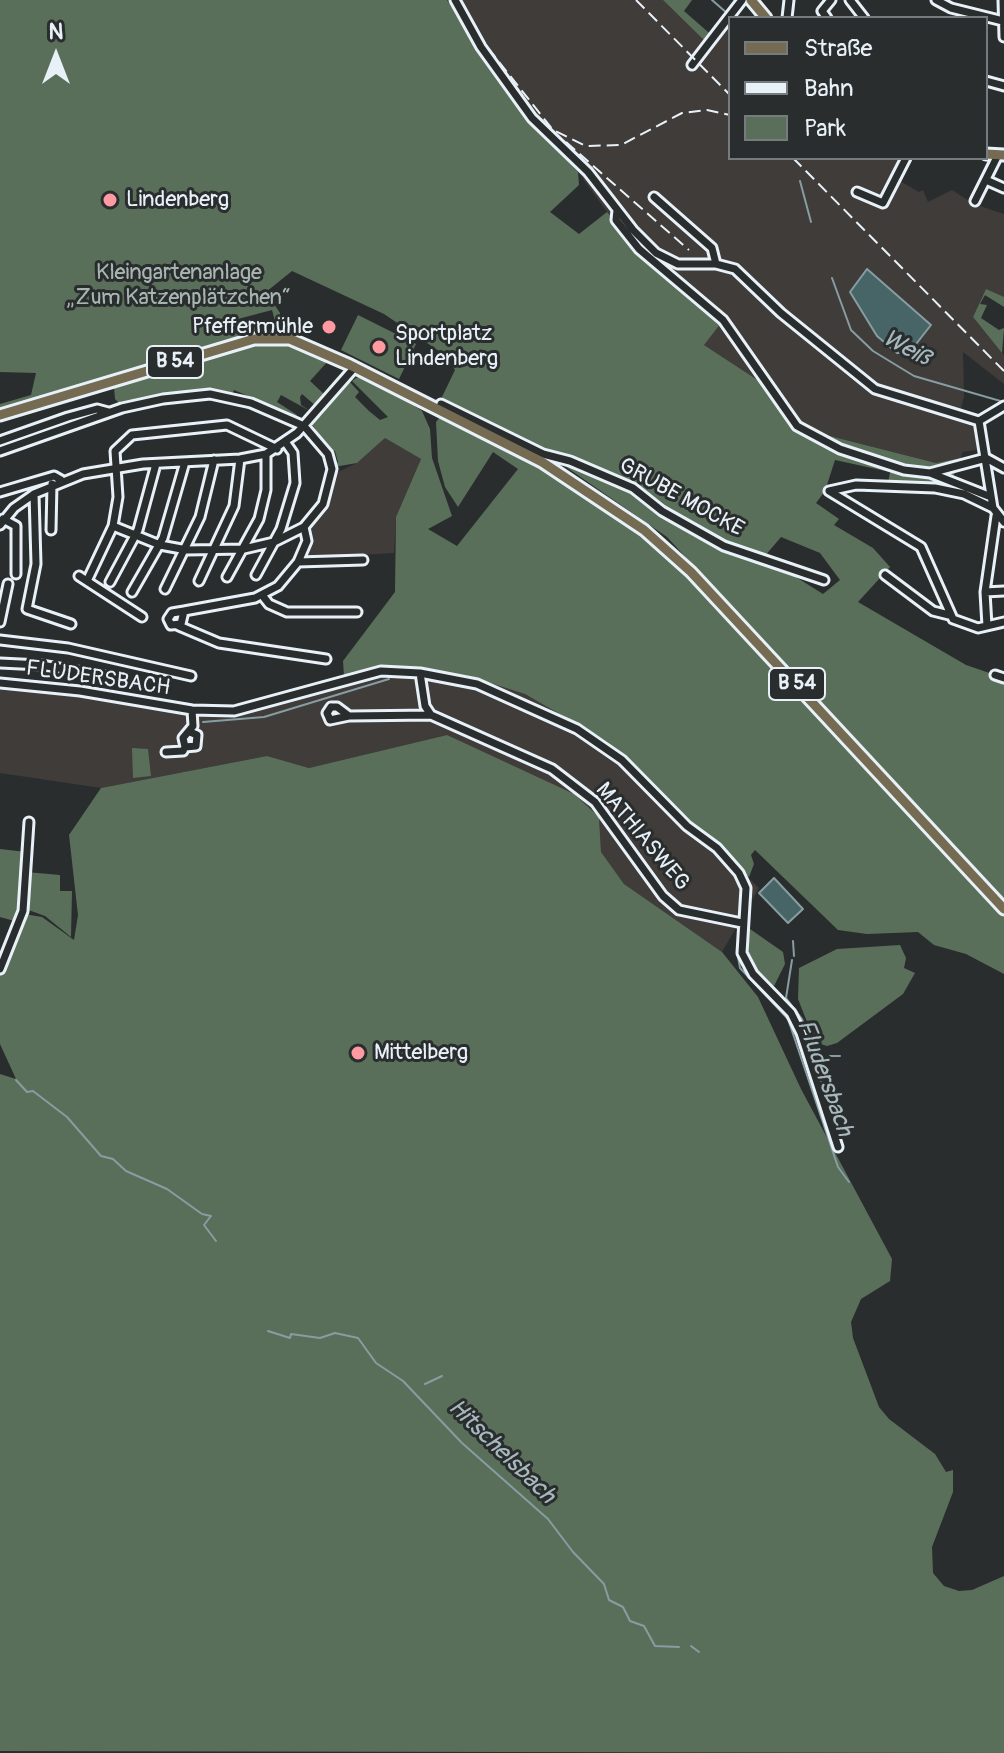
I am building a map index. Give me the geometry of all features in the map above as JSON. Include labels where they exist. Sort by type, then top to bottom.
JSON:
[{"type":"main road","points":[[751,0],[764,16]]},
{"type":"main road","name":"B 54","points":[[0,415],[254,339],[290,339],[450,414],[572,480],[644,530],[691,572],[1004,909]]},
{"type":"street","points":[[455,0],[481,47],[532,118],[580,163],[633,230],[666,259],[684,265],[716,264],[742,274],[781,313],[883,393],[979,421],[1003,406]]},
{"type":"street","points":[[729,16],[742,0]]},
{"type":"street","points":[[850,0],[862,16]]},
{"type":"street","points":[[936,0],[951,8],[983,16]]},
{"type":"street","points":[[1003,0],[1004,37]]},
{"type":"street","points":[[692,65],[728,18]]},
{"type":"street","points":[[975,201],[1001,155]]},
{"type":"street","points":[[857,192],[883,203],[905,160]]},
{"type":"street","points":[[986,180],[1004,188]]},
{"type":"street","points":[[654,197],[712,248],[716,264]]},
{"type":"street","points":[[617,210],[616,220],[639,249],[723,320],[797,426],[840,449],[904,470],[930,473],[991,497]]},
{"type":"street","points":[[2,522],[37,492],[61,480],[152,464],[240,459],[266,454],[286,443],[304,426],[352,366]]},
{"type":"street","points":[[0,451],[108,412],[163,399],[210,394],[241,400],[304,426],[321,442],[332,469],[323,504],[304,527],[274,542],[244,549],[187,550],[160,545],[113,526]]},
{"type":"street","name":"GRUBE MOCKE","points":[[439,409],[441,404],[543,454],[570,461],[633,488],[662,511],[724,546],[824,580]]},
{"type":"street","points":[[0,441],[97,409],[108,412]]},
{"type":"street","points":[[979,421],[995,512],[985,592],[987,626]]},
{"type":"street","points":[[87,581],[113,526],[118,469],[115,451],[132,435],[227,425],[277,449]]},
{"type":"street","points":[[256,575],[274,542],[295,483],[293,453],[286,443]]},
{"type":"street","points":[[227,577],[259,519],[266,490],[266,454]]},
{"type":"street","points":[[930,473],[986,458],[1004,468]]},
{"type":"street","points":[[199,581],[234,506],[240,459]]},
{"type":"street","points":[[165,589],[187,550],[200,517],[214,460]]},
{"type":"street","points":[[132,592],[160,545],[177,502],[185,462]]},
{"type":"street","points":[[110,582],[135,536],[152,464]]},
{"type":"street","points":[[0,492],[54,476],[61,480]]},
{"type":"street","points":[[51,485],[51,530]]},
{"type":"street","points":[[949,615],[921,547],[829,491],[856,485],[935,488],[964,494],[995,512],[1004,522]]},
{"type":"street","points":[[37,492],[36,564],[27,609],[71,624]]},
{"type":"street","points":[[2,522],[16,526],[16,574]]},
{"type":"street","points":[[304,527],[307,541],[298,562],[278,586],[262,595],[169,616],[171,625],[219,643],[326,659]]},
{"type":"street","points":[[298,562],[363,560]]},
{"type":"street","points":[[885,575],[933,611],[949,615],[968,626],[1004,622]]},
{"type":"street","points":[[79,576],[142,617]]},
{"type":"street","points":[[0,622],[8,584]]},
{"type":"street","points":[[985,592],[1004,591]]},
{"type":"street","points":[[262,595],[269,604],[287,612],[357,612]]},
{"type":"street","points":[[179,626],[184,611]]},
{"type":"street","points":[[0,640],[68,648],[191,676]]},
{"type":"street","points":[[0,663],[41,665],[106,676]]},
{"type":"street","name":"FLUDERSBACH","points":[[0,683],[80,691],[192,710],[234,711],[381,671],[420,673],[477,684],[530,705],[577,729],[622,760],[687,826],[717,848],[739,873],[746,888],[742,953],[753,974],[791,1013],[801,1033],[838,1147]]},
{"type":"street","points":[[349,716],[431,715],[422,696],[420,673]]},
{"type":"street","name":"FLUDERSBACH","points":[[190,732],[197,735],[198,742],[193,748],[185,747],[183,738],[193,726],[192,710]]},
{"type":"street","name":"MATHIASWEG","points":[[431,715],[552,769],[595,802],[663,896],[679,910],[742,923]]},
{"type":"street","points":[[166,752],[183,751],[185,747]]},
{"type":"street","points":[[0,969],[23,911],[29,822]]},
{"type":"shaded area","points":[[447,0],[663,0],[710,46],[728,25],[728,160],[909,160],[900,181],[919,192],[923,190],[928,202],[952,190],[974,204],[1004,214],[1004,304],[983,295],[973,317],[1004,355],[1004,384],[963,352],[964,397],[960,413],[979,421],[984,449],[962,452],[961,458],[936,463],[810,431],[782,396],[704,345],[720,323],[666,277],[607,212],[578,172],[505,89]]},
{"type":"shaded area","points":[[385,438],[421,459],[396,517],[394,553],[308,558],[312,525],[333,491],[336,473],[357,463]]},
{"type":"shaded area","points":[[420,668],[468,676],[525,694],[606,741],[759,888],[722,952],[624,884],[601,852],[599,817],[447,735],[309,768],[267,756],[101,788],[0,773],[0,679],[79,685],[190,703],[234,705],[378,669]]},
{"type":"green space","name":"Kleingartenanlage „Zum Katzenplätzchen“","points":[[0,0],[447,0],[505,89],[578,172],[579,185],[550,212],[579,234],[607,212],[666,277],[721,323],[704,345],[782,396],[810,431],[936,463],[961,458],[947,491],[911,493],[887,489],[890,472],[835,460],[825,491],[816,503],[839,519],[834,525],[873,548],[890,567],[858,602],[966,665],[1004,678],[1004,903],[667,537],[530,442],[445,401],[442,397],[455,370],[445,355],[384,314],[292,271],[266,292],[280,313],[280,329],[275,331],[243,336],[0,413],[0,404],[31,395],[36,373],[0,372]],"holes":[[[272,310],[275,321],[241,331],[238,319]],[[781,537],[820,553],[840,580],[823,594],[764,557]]]},
{"type":"green space","points":[[663,0],[692,0],[684,11],[716,39],[710,46]]},
{"type":"green space","points":[[986,289],[1004,297],[1004,307],[985,295],[980,304],[987,305],[981,318],[999,330],[1004,328],[1002,353],[973,317]]},
{"type":"green space","name":"Sportplatz Lindenberg","points":[[358,315],[416,344],[399,379],[341,350]]},
{"type":"green space","points":[[264,342],[289,344],[328,361],[310,381],[325,395],[316,406],[302,394],[300,397],[301,405],[310,411],[281,395],[277,402],[297,415],[295,419],[291,414],[234,390],[232,394],[190,392],[121,405],[115,399],[114,387],[0,421],[0,416]]},
{"type":"green space","points":[[366,378],[422,411],[430,429],[432,458],[452,516],[428,529],[457,546],[518,469],[493,452],[458,507],[445,487],[438,461],[436,422],[441,416],[563,481],[635,531],[680,569],[753,642],[1004,913],[1004,974],[966,954],[934,945],[918,932],[867,934],[838,930],[755,850],[751,855],[754,864],[749,877],[606,741],[525,694],[468,676],[420,668],[378,669],[344,676],[343,661],[395,592],[396,517],[421,459],[385,438],[357,463],[334,467],[338,462],[335,451],[330,451],[312,424],[349,381],[359,392],[355,397],[369,411],[380,420],[388,417],[352,381]]},
{"type":"green space","points":[[447,735],[574,794],[599,817],[601,852],[624,884],[722,952],[758,997],[801,1089],[892,1259],[890,1281],[861,1299],[851,1322],[853,1338],[879,1407],[889,1419],[935,1454],[946,1472],[953,1470],[953,1492],[932,1547],[933,1573],[944,1586],[959,1591],[972,1590],[1004,1576],[1004,1753],[0,1751],[0,1074],[16,1079],[0,1044],[0,971],[24,914],[42,917],[74,940],[78,915],[69,835],[101,788],[267,756],[309,768]]},
{"type":"green space","points":[[132,748],[148,749],[151,776],[133,778]]},
{"type":"green space","points":[[0,849],[26,852],[26,872],[60,875],[60,891],[72,891],[71,937],[45,916],[23,908],[18,922],[0,917]]},
{"type":"green space","points":[[750,929],[783,952],[785,964],[774,986],[755,970],[749,957],[746,930]]},
{"type":"green space","points":[[900,945],[906,958],[904,968],[915,973],[903,994],[837,1043],[827,1046],[815,1042],[798,999],[799,968],[837,949]]},
{"type":"water","points":[[867,269],[931,325],[909,353],[897,353],[877,336],[850,292]]},
{"type":"water","points":[[774,878],[803,909],[788,923],[759,893]]},
{"type":"waterway","name":"Weiß","points":[[712,0],[728,14]]},
{"type":"waterway","name":"Weiß","points":[[800,181],[811,222]]},
{"type":"waterway","name":"Weiß","points":[[832,278],[851,330],[873,351],[914,376],[1004,402]]},
{"type":"waterway","name":"Fludersbach","points":[[203,722],[264,717],[389,679]]},
{"type":"waterway","points":[[793,941],[794,956]]},
{"type":"waterway","name":"Fludersbach","points":[[737,951],[740,968],[788,1019],[838,1167],[849,1182]]},
{"type":"waterway","points":[[792,960],[786,998],[802,1019],[815,1052],[824,1056]]},
{"type":"waterway","points":[[830,1056],[840,1056]]},
{"type":"waterway","name":"Hitschelsbach","points":[[16,1080],[27,1092],[33,1091],[67,1117],[101,1156],[113,1159],[126,1171],[167,1189],[202,1214],[211,1216],[204,1225],[216,1241]]},
{"type":"waterway","name":"Hitschelsbach","points":[[268,1331],[290,1338],[291,1334],[320,1338],[335,1333],[358,1338],[376,1363],[403,1381],[462,1443],[548,1519],[573,1552],[604,1584],[609,1600],[623,1607],[630,1621],[644,1626],[655,1646],[679,1647]]},
{"type":"waterway","points":[[425,1384],[442,1376]]},
{"type":"waterway","points":[[691,1646],[699,1652]]},
{"type":"railway","points":[[636,0],[728,93]]},
{"type":"railway","points":[[488,48],[553,130],[586,146],[621,145],[682,113],[707,110],[728,115]]},
{"type":"railway","points":[[566,142],[689,250]]},
{"type":"railway","points":[[795,160],[1004,371]]},
{"type":"place","name":"Lindenberg","points":[[110,200]]},
{"type":"place","name":"Pfeffermühle","points":[[329,327]]},
{"type":"place","name":"Sportplatz Lindenberg","points":[[379,347]]},
{"type":"place","name":"Mittelberg","points":[[358,1053]]}]
